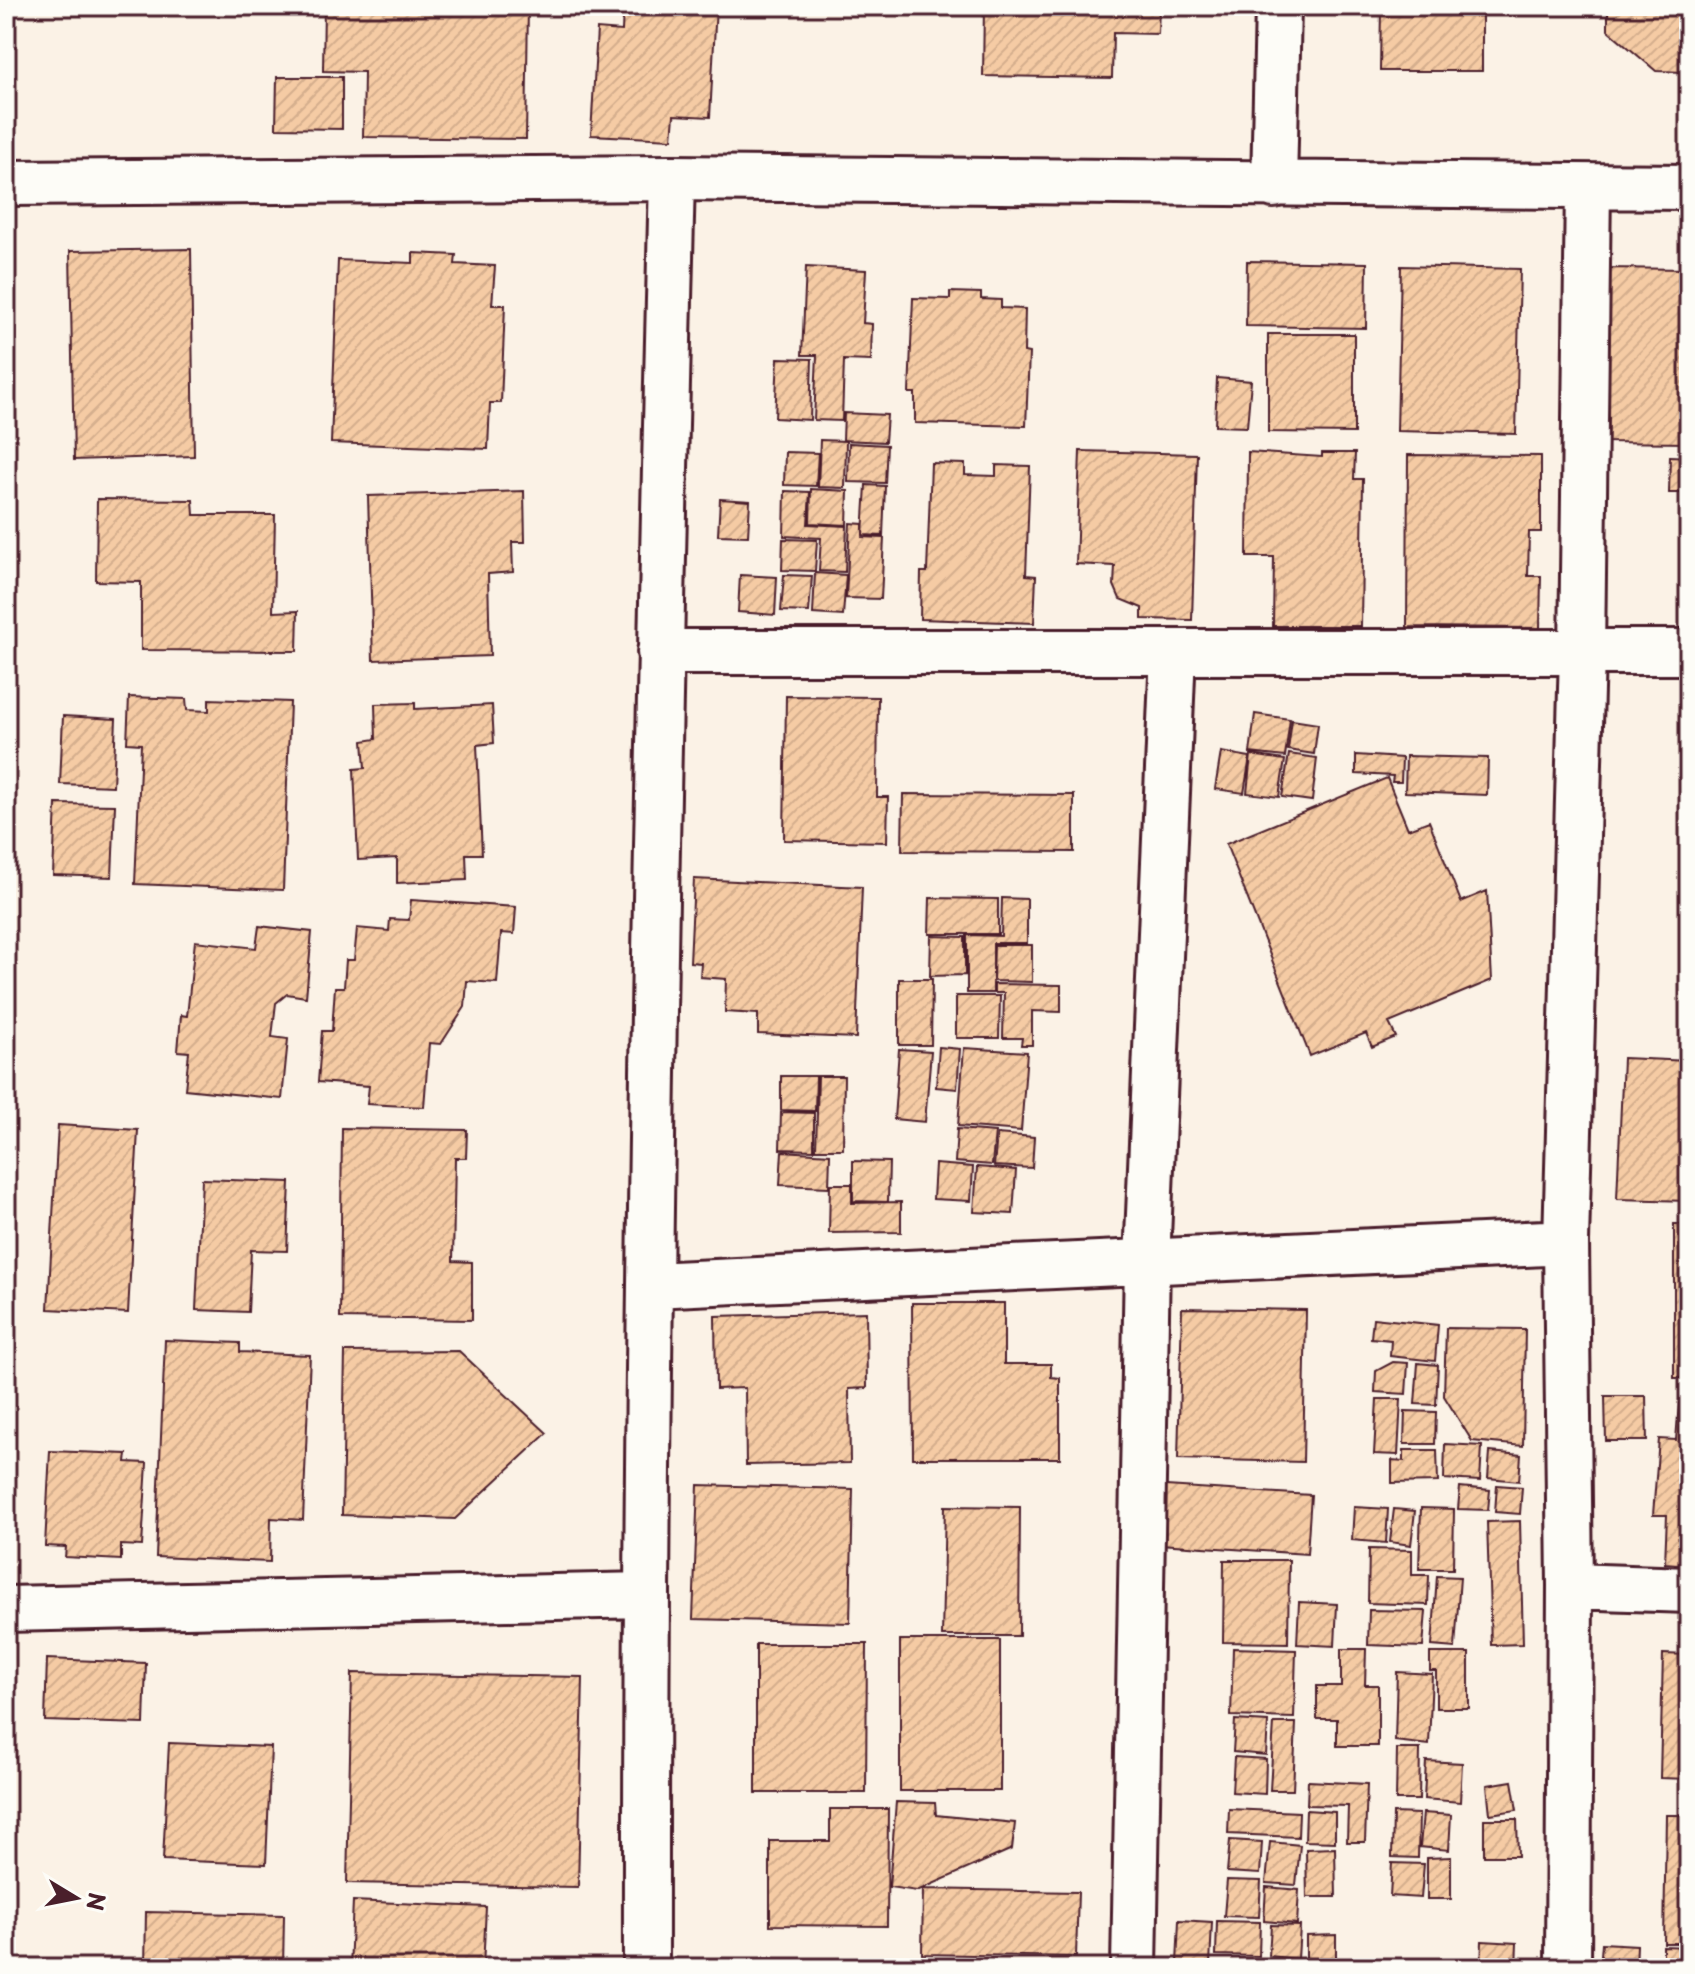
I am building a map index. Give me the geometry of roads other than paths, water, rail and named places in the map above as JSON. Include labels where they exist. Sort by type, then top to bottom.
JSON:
[{"type":"street","points":[[1274,185],[1278,6]]},
{"type":"street","points":[[646,1968],[645,1595],[660,652],[672,178]]},
{"type":"street","points":[[6,183],[672,178],[1689,187]]},
{"type":"street","points":[[1568,1968],[1570,1586],[1566,1242],[1582,652],[1588,187]]},
{"type":"street","points":[[660,652],[1689,652]]},
{"type":"street","points":[[1134,1968],[1147,1261],[1173,652]]},
{"type":"street","points":[[652,1285],[1566,1242]]},
{"type":"street","points":[[1570,1586],[1689,1590]]},
{"type":"street","points":[[6,1609],[645,1595]]}]
